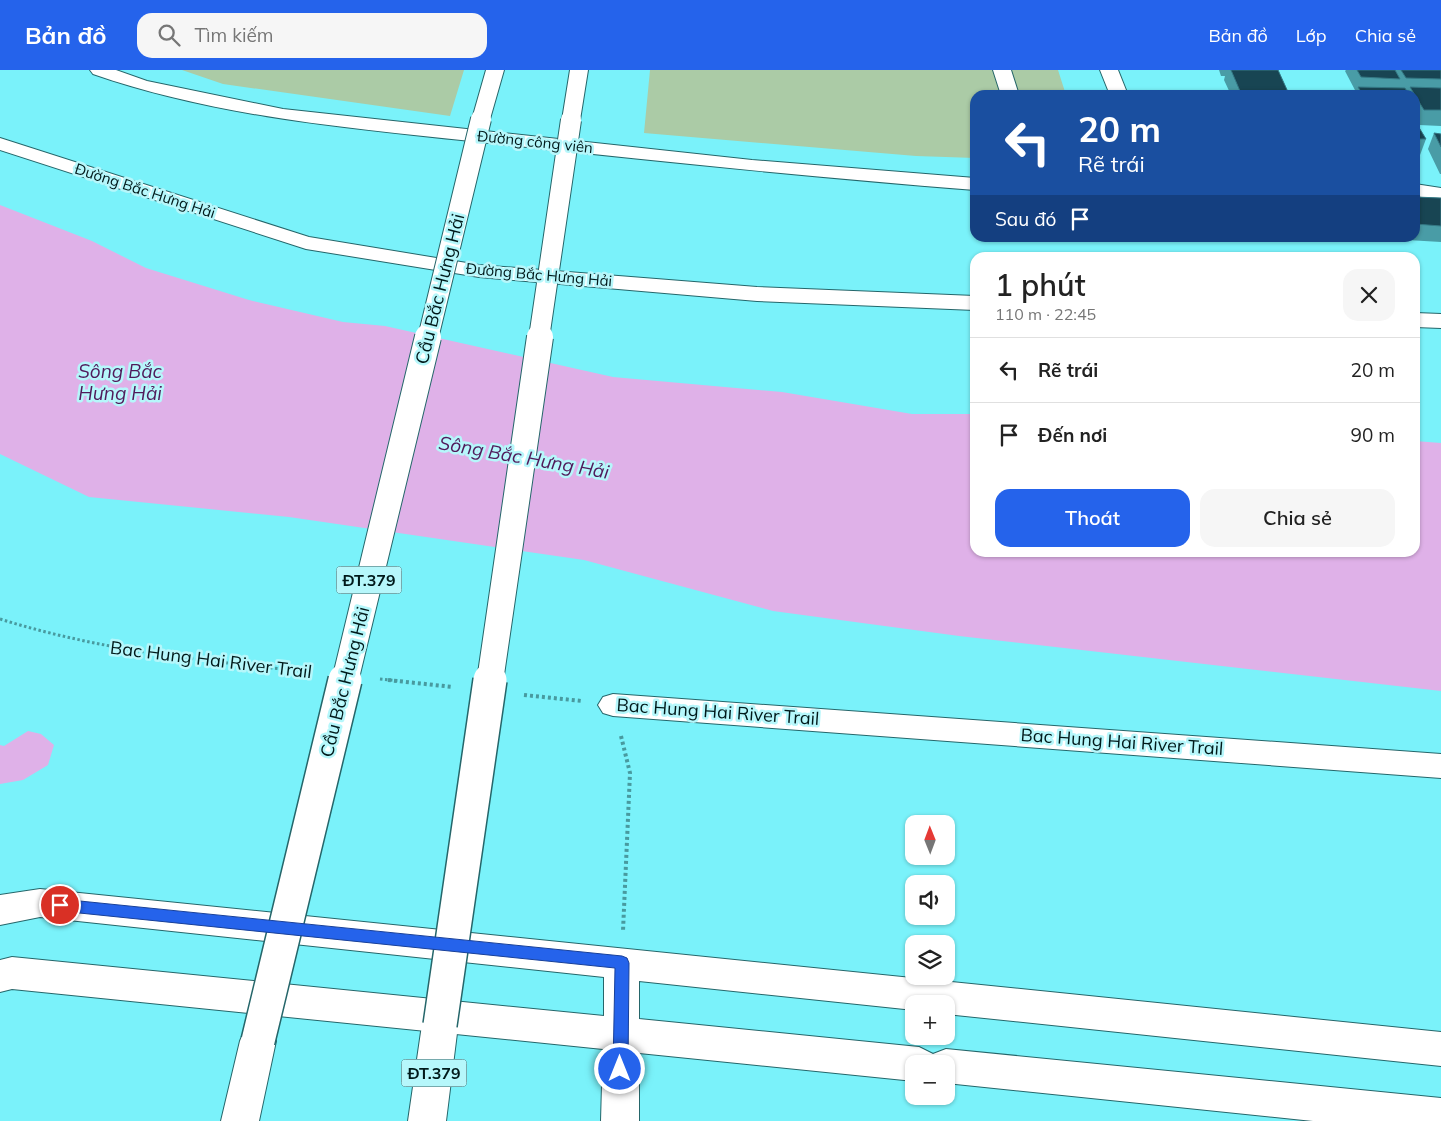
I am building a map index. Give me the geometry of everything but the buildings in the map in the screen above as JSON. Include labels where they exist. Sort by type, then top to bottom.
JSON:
[{"type":"main road","name":"Đường công viên","points":[[99,70],[142,85],[283,115],[752,166],[970,180]]},
{"type":"main road","name":"Cầu Bắc Hưng Hải","points":[[240,1121],[481,119],[495,70]]},
{"type":"main road","name":"ĐT.379","points":[[427,1121],[579,70]]},
{"type":"main road","points":[[1002,70],[1008,90]]},
{"type":"main road","points":[[1109,70],[1117,90]]},
{"type":"main road","name":"Đường Bắc Hưng Hải","points":[[0,144],[306,243],[479,271],[757,294],[970,303]]},
{"type":"main road","points":[[1420,191],[1441,194]]},
{"type":"main road","points":[[1420,320],[1441,321]]},
{"type":"main road","name":"Bac Hung Hai River Trail","points":[[614,704],[1441,766]]},
{"type":"main road","points":[[0,910],[40,903],[1441,1049]]},
{"type":"main road","points":[[620,1121],[622,963]]},
{"type":"main road","points":[[0,976],[12,973],[905,1063]]},
{"type":"main road","points":[[955,1067],[1441,1116]]},
{"type":"path","name":"Bac Hung Hai River Trail","points":[[0,619],[36,632],[107,649],[315,672]]},
{"type":"path","points":[[375,678],[462,688]]},
{"type":"path","name":"Bac Hung Hai River Trail","points":[[521,694],[614,704]]},
{"type":"path","points":[[614,704],[630,773],[622,963]]},
{"type":"green space","points":[[182,70],[464,70],[450,116],[223,84]]},
{"type":"green space","points":[[650,70],[1058,70],[1064,90],[970,90],[970,158],[916,156],[644,133]]},
{"type":"water","name":"Sông Bắc Hưng Hải","points":[[0,205],[92,241],[146,268],[249,300],[343,322],[385,326],[613,377],[782,392],[912,414],[970,414],[970,557],[1420,557],[1420,441],[1441,443],[1441,691],[959,636],[773,611],[584,560],[289,517],[89,497],[0,454]]},
{"type":"water","points":[[28,731],[41,734],[54,745],[48,765],[23,780],[0,784],[0,745],[4,746]]},
{"type":"route","points":[[60,905],[622,963],[620,1069]]}]
